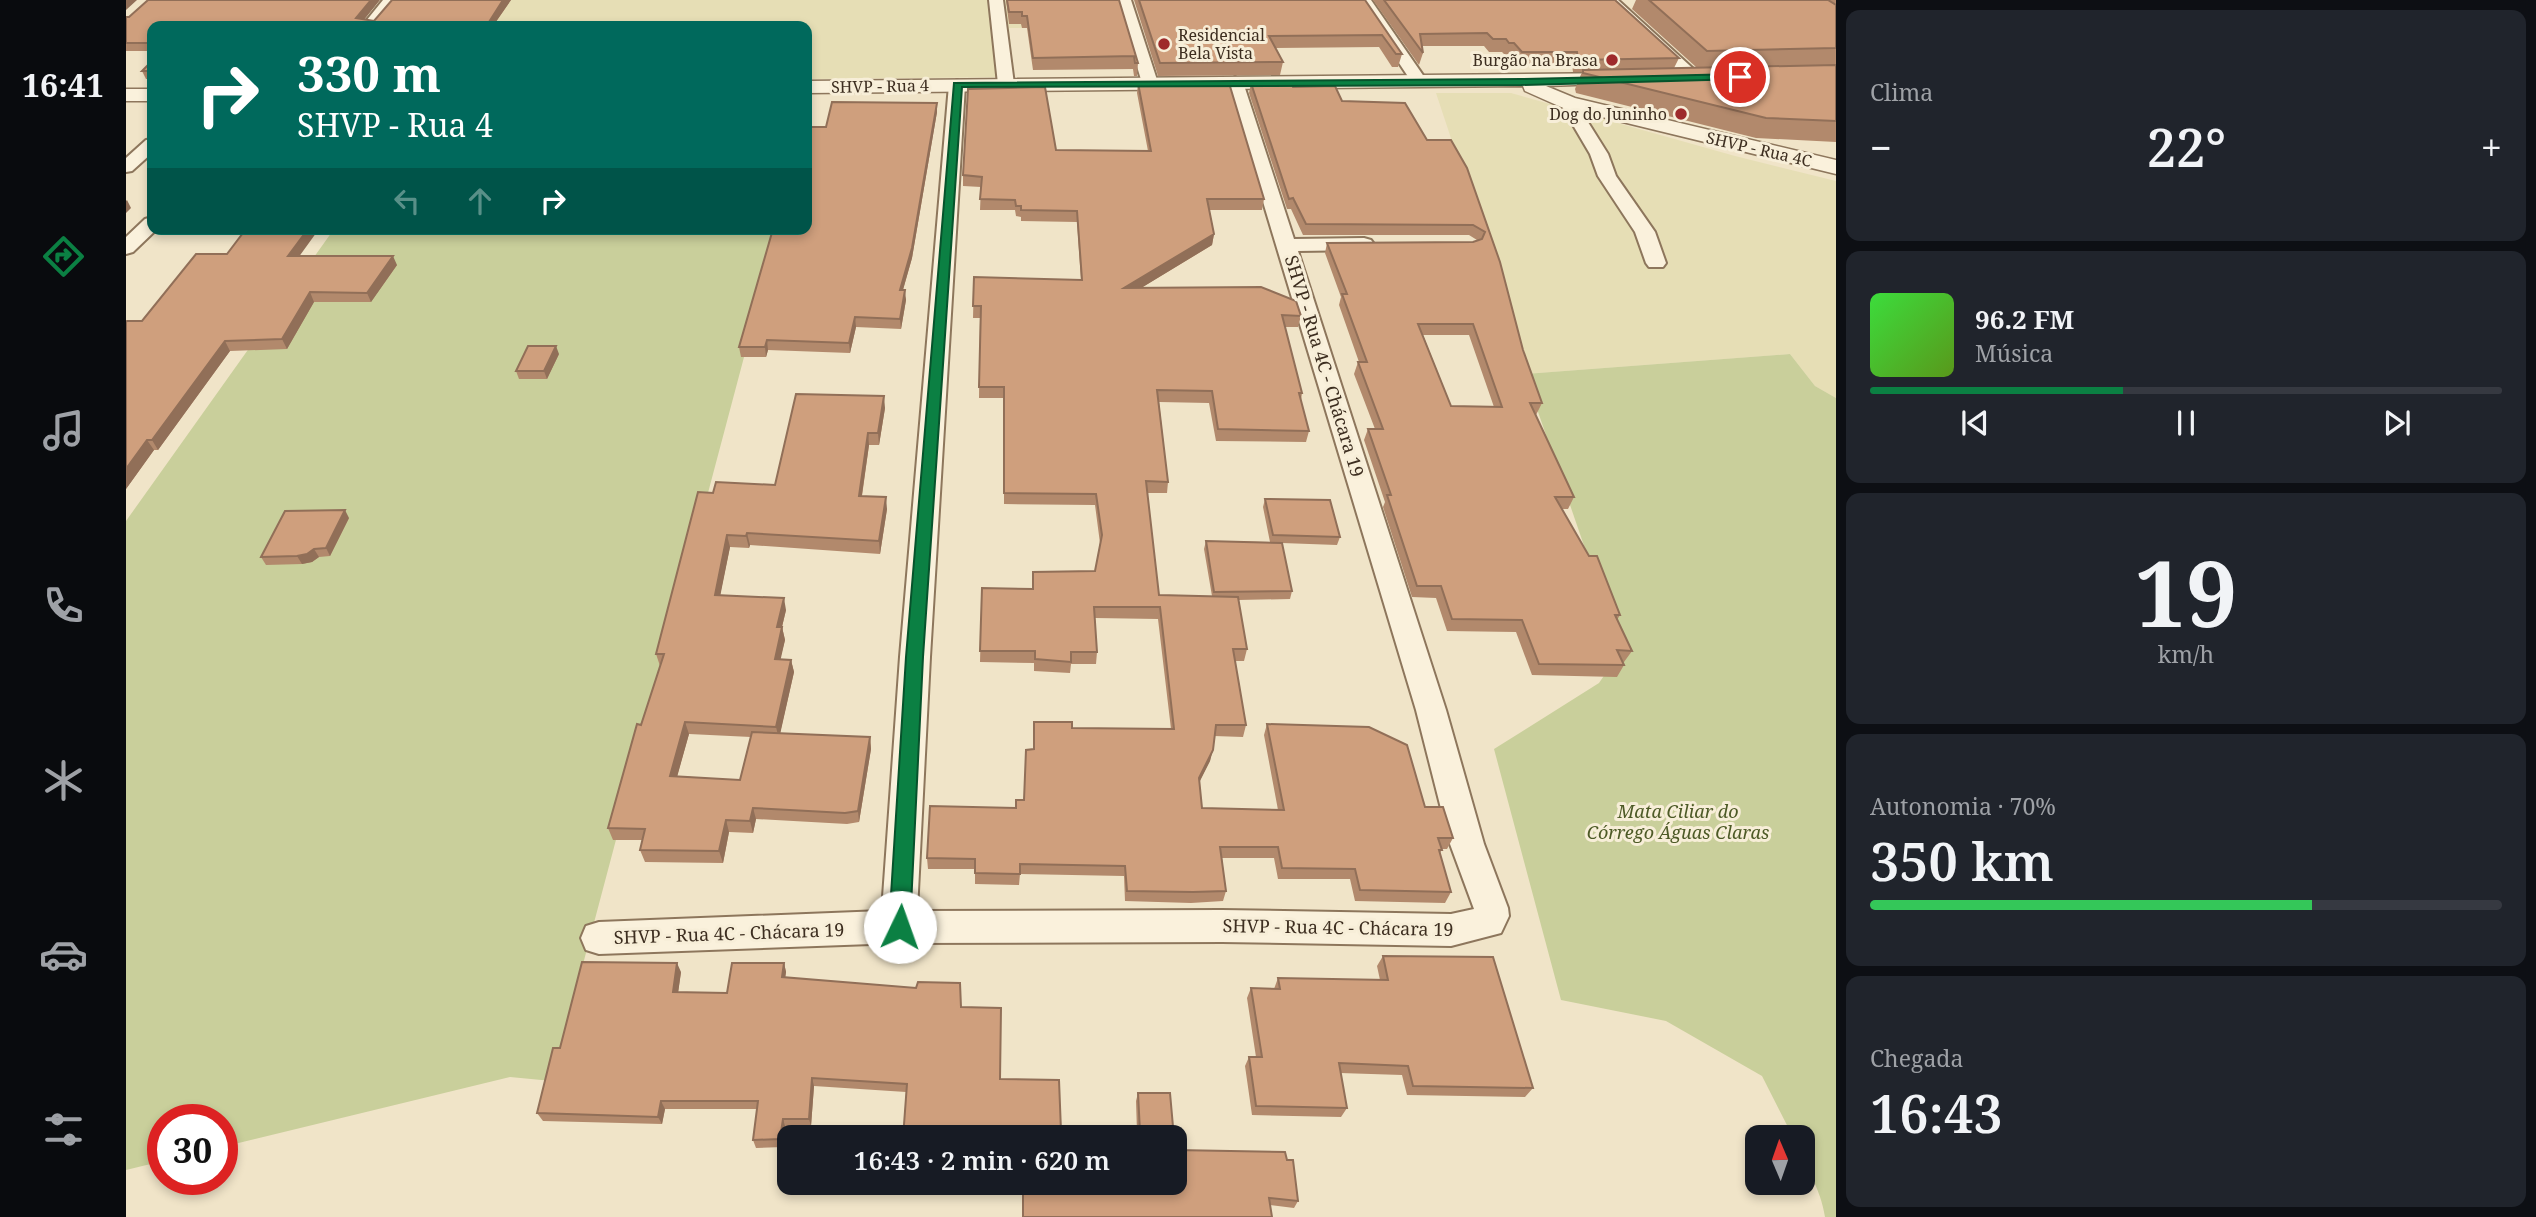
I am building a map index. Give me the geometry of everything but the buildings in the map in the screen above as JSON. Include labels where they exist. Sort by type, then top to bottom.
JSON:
[{"type":"street","points":[[373,21],[391,0]]},
{"type":"street","points":[[996,0],[1006,84]]},
{"type":"street","points":[[1124,0],[1150,83]]},
{"type":"street","points":[[1364,0],[1419,81]]},
{"type":"street","points":[[1610,0],[1694,78]]},
{"type":"street","points":[[1668,78],[1720,77]]},
{"type":"street","name":"SHVP - Rua 4","points":[[812,87],[958,93],[1006,84],[1641,79]]},
{"type":"street","name":"SHVP - Rua 4C - Chácara 19","points":[[599,937],[900,927],[1235,926],[1451,930],[1489,922],[1492,916],[1491,908],[1467,844],[1431,710],[1236,82]]},
{"type":"street","name":"SHVP - Rua 4C","points":[[1521,82],[1568,103],[1836,167]]},
{"type":"street","points":[[900,927],[915,657],[958,93]]},
{"type":"street","points":[[126,95],[147,95]]},
{"type":"street","points":[[1568,103],[1599,154],[1607,176],[1645,232],[1656,263]]},
{"type":"street","points":[[126,167],[147,148]]},
{"type":"street","points":[[126,248],[147,228]]},
{"type":"street","points":[[1287,245],[1381,244]]},
{"type":"shaded area","points":[[489,0],[1089,0],[1095,27],[1009,28],[1014,77],[812,79],[812,21],[474,21]]},
{"type":"shaded area","points":[[1436,93],[1511,93],[1735,156],[1836,181],[1836,398],[1815,386],[1790,354],[1525,374],[1506,304]]},
{"type":"green space","points":[[330,235],[776,235],[552,1081],[510,1077],[238,1143],[238,1104],[147,1104],[147,1165],[126,1170],[126,521]]},
{"type":"green space","name":"Mata Ciliar do Córrego Águas Claras","points":[[1790,354],[1815,386],[1836,398],[1836,1217],[1825,1217],[1815,1183],[1815,1125],[1787,1125],[1762,1076],[1666,1021],[1561,1000],[1494,749],[1599,683],[1625,645],[1602,598],[1525,374]]},
{"type":"place","name":"Residencial Bela Vista","points":[[1164,44]]},
{"type":"place","name":"Burgão na Brasa","points":[[1612,60]]},
{"type":"place","name":"Dog do Juninho","points":[[1681,114]]},
{"type":"route","points":[[900,927],[915,657],[958,101],[957,85],[1521,82],[1740,77]]}]
